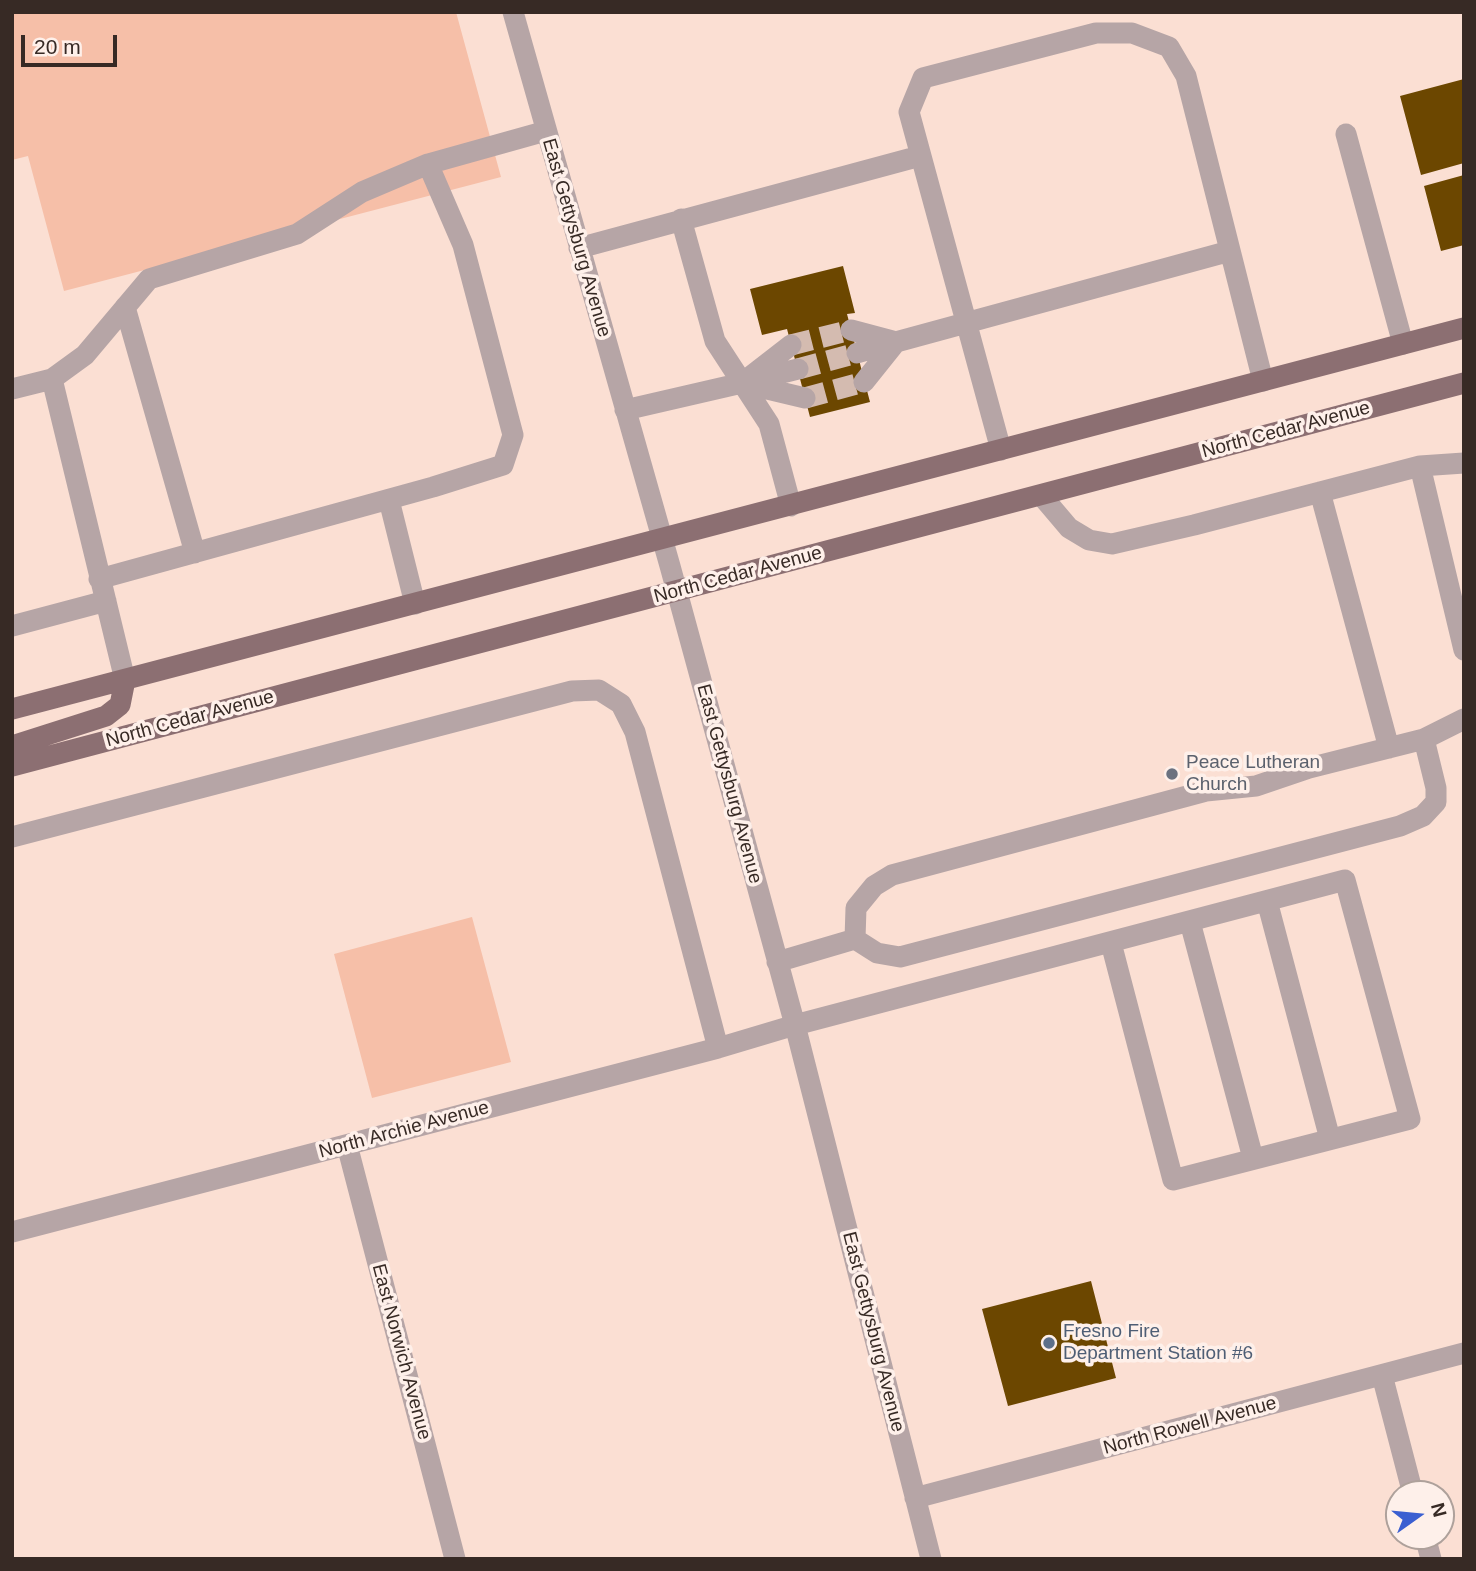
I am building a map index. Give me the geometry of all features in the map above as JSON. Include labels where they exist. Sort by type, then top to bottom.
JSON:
[{"type":"main road","points":[[12,709],[1464,328]]},
{"type":"main road","name":"North Cedar Avenue","points":[[12,766],[1464,383]]},
{"type":"main road","points":[[12,746],[106,716],[120,705],[125,680]]},
{"type":"street","name":"East Gettysburg Avenue","points":[[513,12],[677,591],[794,1025],[931,1559]]},
{"type":"street","points":[[1001,450],[909,112],[923,78],[1096,33],[1132,33],[1169,47],[1186,76],[1264,381]]},
{"type":"street","points":[[12,389],[52,379],[85,355],[149,279],[297,234],[362,192],[428,164],[546,131]]},
{"type":"street","points":[[1346,134],[1403,344]]},
{"type":"street","points":[[579,248],[920,156]]},
{"type":"street","points":[[99,579],[389,500],[503,465],[513,435],[463,245],[428,164]]},
{"type":"street","points":[[681,219],[716,341],[769,424],[791,506]]},
{"type":"street","points":[[857,353],[1230,251]]},
{"type":"street","points":[[125,307],[195,552]]},
{"type":"street","points":[[851,330],[896,342]]},
{"type":"street","points":[[864,382],[896,342]]},
{"type":"street","points":[[742,383],[791,345]]},
{"type":"street","points":[[625,411],[798,369]]},
{"type":"street","points":[[52,379],[125,680]]},
{"type":"street","points":[[742,383],[805,398]]},
{"type":"street","points":[[1041,495],[1069,528],[1089,540],[1112,544],[1420,466],[1464,463]]},
{"type":"street","points":[[1420,466],[1464,649]]},
{"type":"street","points":[[1320,492],[1389,748]]},
{"type":"street","points":[[389,500],[415,604]]},
{"type":"street","points":[[14,620],[106,601]]},
{"type":"street","points":[[12,837],[572,691],[599,690],[621,704],[635,733],[718,1048]]},
{"type":"street","points":[[855,939],[856,908],[874,886],[892,875],[1206,791],[1256,786],[1309,768],[1424,739],[1464,719]]},
{"type":"street","points":[[777,962],[855,939],[877,953],[900,957],[1400,826],[1423,816],[1436,802],[1436,788],[1424,739]]},
{"type":"street","name":"North Archie Avenue","points":[[12,1232],[718,1048],[794,1025],[1345,880],[1410,1118],[1330,1139]]},
{"type":"street","points":[[1111,943],[1173,1180],[1330,1139],[1267,901]]},
{"type":"street","points":[[1190,922],[1253,1158]]},
{"type":"street","name":"East Norwich Avenue","points":[[347,1145],[456,1559]]},
{"type":"street","name":"North Rowell Avenue","points":[[915,1498],[1464,1353]]},
{"type":"street","points":[[1382,1375],[1409,1480]]},
{"type":"shaded area","points":[[12,12],[456,12],[501,177],[64,291],[28,156],[12,160]]},
{"type":"shaded area","points":[[472,917],[511,1062],[372,1098],[334,954]]},
{"type":"building","points":[[1464,79],[1464,163],[1421,175],[1400,96]]},
{"type":"building","points":[[1464,175],[1464,245],[1441,251],[1424,186]]},
{"type":"building","points":[[843,266],[855,313],[847,314],[870,402],[810,417],[787,329],[762,335],[750,289]]},
{"type":"building","name":"Fresno Fire Department Station #6","points":[[1091,1281],[1116,1378],[1008,1406],[982,1309]]},
{"type":"tunnel","points":[[791,345],[851,330]]},
{"type":"tunnel","points":[[798,369],[857,353]]},
{"type":"tunnel","points":[[805,398],[864,382]]},
{"type":"place","name":"Peace Lutheran Church","points":[[1172,774]]},
{"type":"place","name":"Fresno Fire Department Station #6","points":[[1049,1343]]}]
